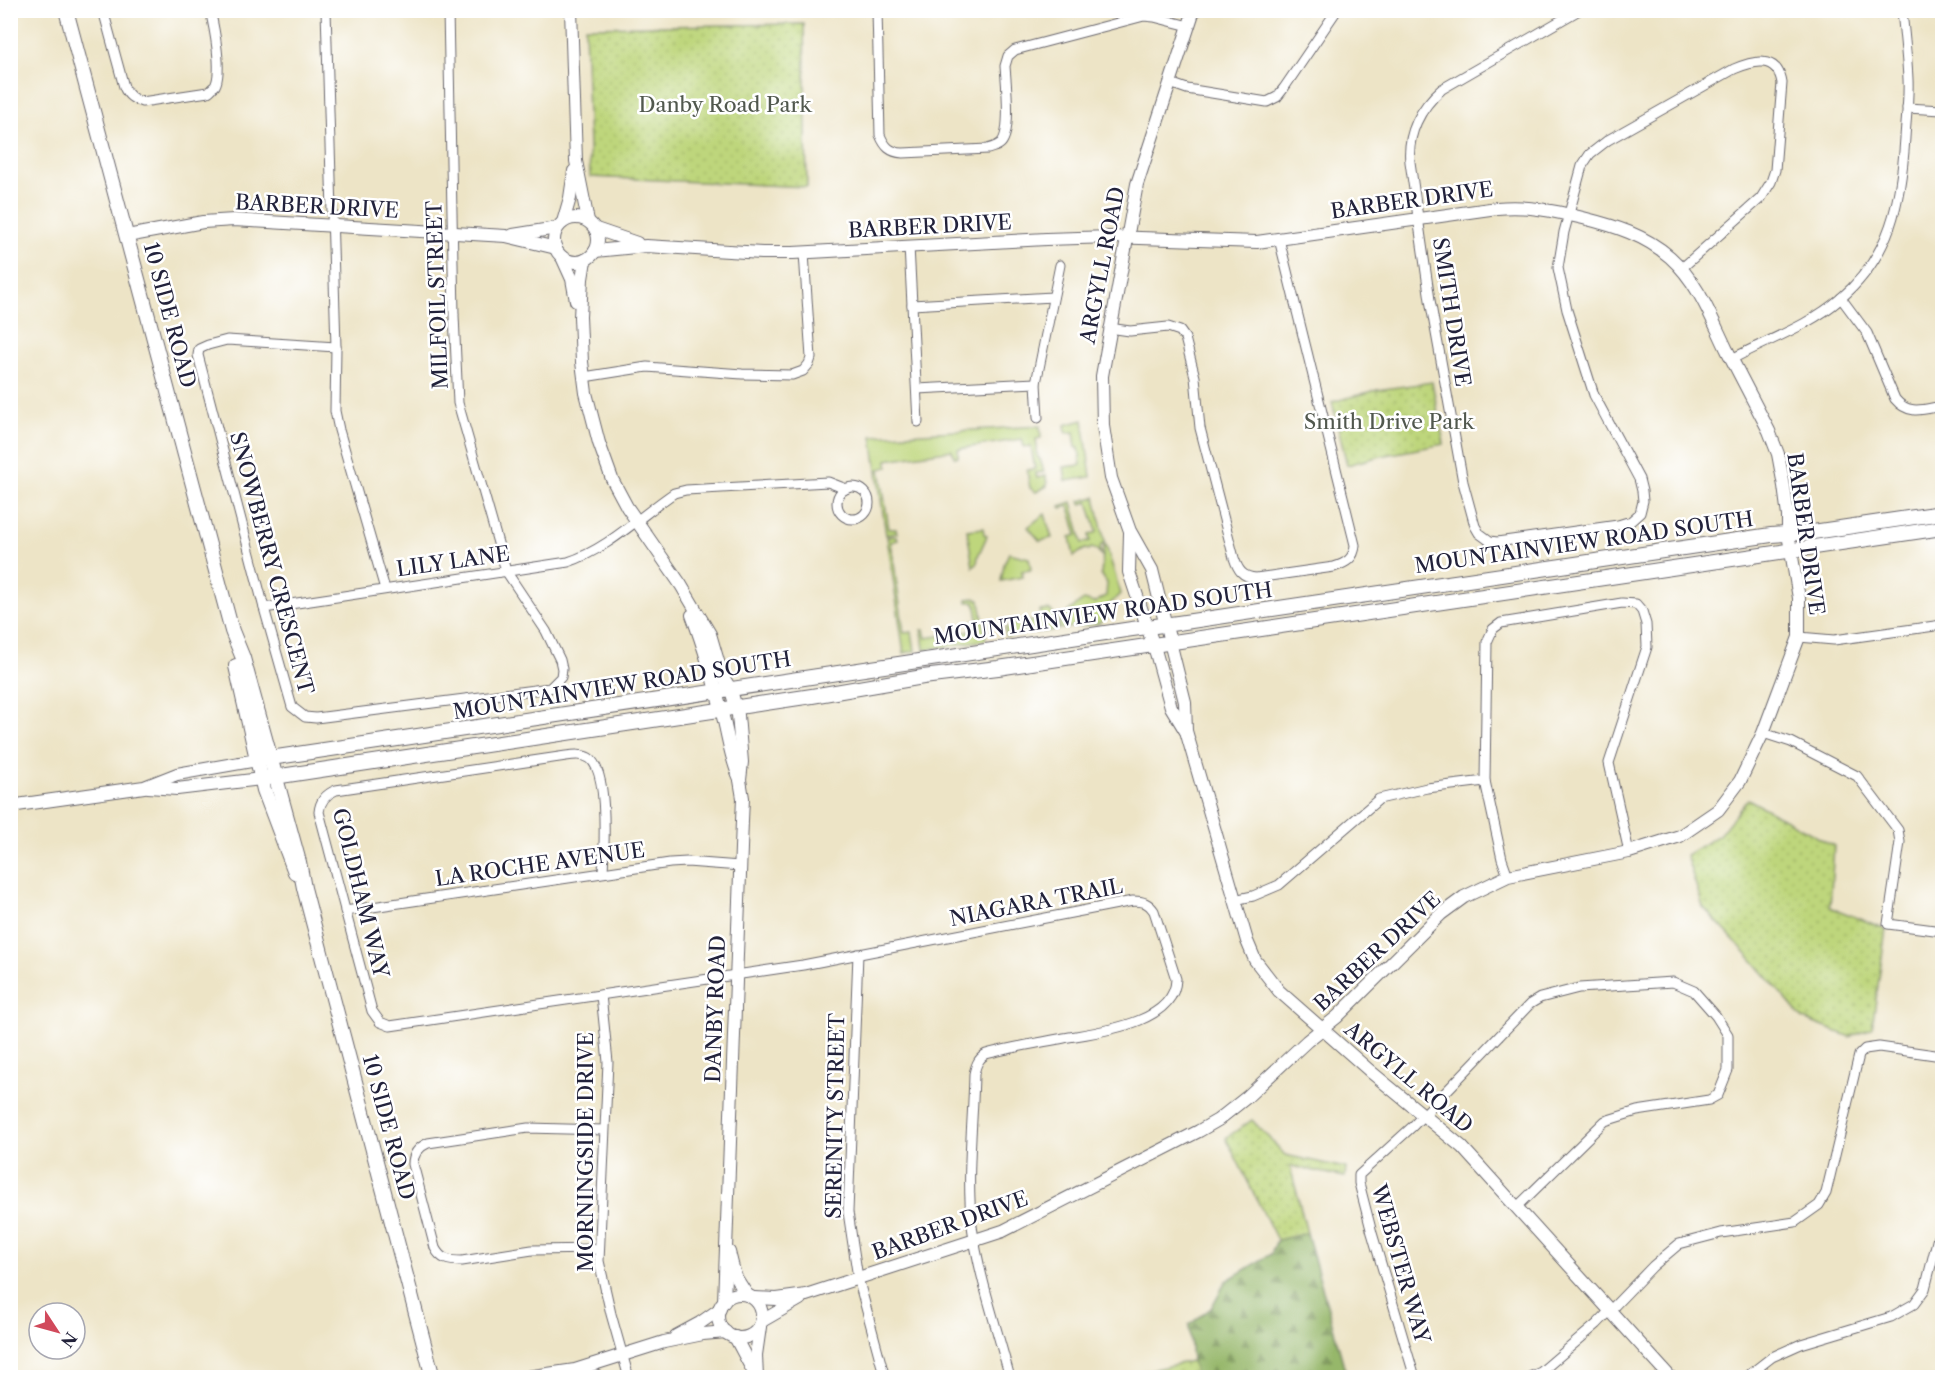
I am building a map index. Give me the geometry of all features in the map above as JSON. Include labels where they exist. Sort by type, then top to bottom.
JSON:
[{"type":"main road","name":"10 SIDE ROAD","points":[[66,10],[232,632],[235,660],[291,866],[304,888],[434,1377]]},
{"type":"main road","name":"MOUNTAINVIEW ROAD SOUTH","points":[[264,760],[1147,627],[1942,513]]},
{"type":"main road","name":"MOUNTAINVIEW ROAD SOUTH","points":[[268,778],[721,710],[923,676],[998,668],[1942,528]]},
{"type":"street","points":[[103,10],[126,93],[142,102],[208,92],[215,86],[218,75],[217,50],[210,10]]},
{"type":"street","points":[[326,10],[336,347],[335,411],[385,589]]},
{"type":"street","name":"MILFOIL STREET","points":[[448,10],[454,327],[458,403],[506,572]]},
{"type":"street","points":[[571,10],[576,161],[570,198],[554,236],[559,253],[571,261],[590,255],[598,242],[576,161]]},
{"type":"street","points":[[877,10],[880,135],[884,144],[892,152],[903,153],[998,146],[1007,130],[1006,60],[1019,48],[1144,16],[1189,26]]},
{"type":"street","name":"ARGYLL ROAD","points":[[1194,10],[1142,165],[1126,238],[1102,376],[1103,426],[1112,478],[1130,531],[1152,570],[1185,702],[1186,731],[1247,941],[1255,960],[1283,995],[1462,1147],[1671,1377]]},
{"type":"street","points":[[1170,83],[1187,89],[1252,101],[1272,101],[1284,88],[1337,10]]},
{"type":"street","name":"SMITH DRIVE","points":[[1579,10],[1442,89],[1431,100],[1416,122],[1409,143],[1430,300],[1463,482],[1475,526],[1486,539],[1497,542],[1618,525],[1631,521],[1640,513],[1643,501],[1639,479],[1594,395],[1567,310],[1558,268],[1568,214],[1582,165],[1597,147],[1734,69],[1750,62],[1769,63],[1778,70],[1782,82],[1775,170],[1771,182],[1761,198],[1682,268]]},
{"type":"street","points":[[1732,358],[1812,318],[1841,298],[1874,261],[1893,220],[1901,186],[1908,80],[1902,10]]},
{"type":"street","points":[[1907,108],[1942,110]]},
{"type":"street","name":"BARBER DRIVE","points":[[590,255],[646,246],[762,253],[804,253],[1046,239],[1126,238],[1238,242],[1279,239],[1512,206],[1540,208],[1568,214],[1614,226],[1636,235],[1663,251],[1682,268],[1702,297],[1769,431],[1778,454],[1788,512],[1788,534],[1799,598],[1799,637],[1763,733],[1740,781],[1718,810],[1680,836],[1629,852],[1508,876],[1473,892],[1442,914],[1337,1017],[1307,1041],[1247,1097],[1207,1126],[1027,1220],[975,1241],[806,1295],[777,1299],[751,1297]]},
{"type":"street","points":[[560,225],[570,218],[578,218],[592,225]]},
{"type":"street","name":"BARBER DRIVE","points":[[128,236],[156,229],[220,220],[506,236],[560,225]]},
{"type":"street","name":"BARBER DRIVE","points":[[592,225],[646,246]]},
{"type":"street","name":"BARBER DRIVE","points":[[506,236],[559,253]]},
{"type":"street","points":[[1109,328],[1130,331],[1168,327],[1180,331],[1185,338],[1195,377],[1200,428],[1237,568],[1244,575],[1256,578],[1334,567],[1344,563],[1352,557],[1355,545],[1279,239]]},
{"type":"street","points":[[909,246],[918,422]]},
{"type":"street","name":"DANBY ROAD","points":[[559,253],[572,279],[580,317]]},
{"type":"street","points":[[584,377],[647,367],[752,374],[792,375],[803,371],[811,358],[804,253]]},
{"type":"street","name":"DANBY ROAD","points":[[590,255],[582,279],[580,317],[584,377],[586,393],[606,462],[618,491],[681,585],[710,634],[722,675],[731,690],[736,707],[742,762],[740,780],[742,798],[722,1305]]},
{"type":"street","points":[[1038,418],[1036,383],[1060,265]]},
{"type":"street","points":[[912,305],[1053,297]]},
{"type":"street","points":[[1841,298],[1867,333],[1899,405],[1911,410],[1942,406]]},
{"type":"street","name":"SNOWBERRY CRESCENT","points":[[336,347],[227,340],[200,349],[198,355],[292,707],[305,717],[316,718],[550,688],[561,677],[560,660],[546,631],[506,572]]},
{"type":"street","points":[[917,389],[1036,383]]},
{"type":"street","name":"LILY LANE","points":[[264,608],[554,565],[577,559],[603,545],[674,493],[686,490],[828,482],[846,489]]},
{"type":"street","name":"ARGYLL ROAD","points":[[1130,531],[1129,572],[1171,707],[1186,731]]},
{"type":"street","name":"DANBY ROAD","points":[[681,585],[717,692],[732,762],[740,780]]},
{"type":"street","points":[[1508,876],[1502,859],[1485,781],[1487,642],[1493,629],[1501,623],[1622,603],[1636,604],[1642,611],[1646,624],[1647,647],[1609,763],[1629,852]]},
{"type":"street","points":[[1799,637],[1834,640],[1942,625]]},
{"type":"street","points":[[1763,733],[1791,742],[1857,776],[1898,830],[1900,842],[1888,924],[1942,932]]},
{"type":"street","name":"GOLDHAM WAY","points":[[603,872],[603,794],[595,765],[584,756],[566,756],[347,788],[336,790],[321,802],[319,812],[372,1011],[384,1025],[396,1026],[735,975]]},
{"type":"street","points":[[144,787],[177,774],[264,760]]},
{"type":"street","points":[[10,806],[144,787],[177,789],[268,778]]},
{"type":"street","points":[[1234,900],[1253,896],[1279,885],[1379,799],[1428,788],[1485,781]]},
{"type":"street","name":"LA ROCHE AVENUE","points":[[345,911],[670,862],[740,866]]},
{"type":"street","name":"NIAGARA TRAIL","points":[[735,975],[803,965],[1133,901],[1144,902],[1154,911],[1176,980],[1176,988],[1161,1007],[1127,1025],[986,1054],[979,1058],[974,1074],[971,1197],[975,1241],[977,1257],[1010,1377]]},
{"type":"street","name":"SERENITY STREET","points":[[858,954],[848,1203],[854,1262],[885,1377]]},
{"type":"street","points":[[1423,1115],[1530,1004],[1540,998],[1579,988],[1673,982],[1694,991],[1716,1016],[1728,1035],[1728,1070],[1718,1095],[1709,1100],[1637,1112],[1605,1121],[1517,1207]]},
{"type":"street","name":"MORNINGSIDE DRIVE","points":[[601,995],[608,1062],[599,1249],[601,1274],[629,1377]]},
{"type":"street","points":[[1527,1377],[1541,1372],[1611,1311],[1653,1266],[1679,1244],[1721,1233],[1795,1222],[1819,1205],[1826,1193],[1859,1055],[1865,1049],[1879,1047],[1942,1056]]},
{"type":"street","name":"WEBSTER WAY","points":[[1415,1377],[1359,1183],[1359,1175],[1423,1115]]},
{"type":"street","points":[[599,1249],[532,1250],[462,1261],[451,1261],[444,1258],[435,1248],[413,1164],[416,1153],[428,1143],[536,1128],[604,1130]]},
{"type":"street","points":[[1745,1377],[1772,1357],[1801,1344],[1892,1317],[1914,1304],[1924,1289],[1942,1221]]},
{"type":"street","name":"DANBY ROAD","points":[[726,1239],[735,1276],[751,1297]]},
{"type":"street","points":[[664,1342],[700,1323],[734,1295],[751,1297],[761,1309],[756,1377]]},
{"type":"street","name":"BARBER DRIVE","points":[[761,1324],[806,1295]]},
{"type":"street","points":[[722,1305],[719,1321],[756,1377]]},
{"type":"street","points":[[520,1377],[575,1370],[664,1342],[703,1334],[746,1337],[752,1335],[761,1324]]},
{"type":"green space","name":"Danby Road Park","points":[[804,24],[807,187],[590,177],[585,27]]},
{"type":"green space","name":"Smith Drive Park","points":[[1432,382],[1444,444],[1347,465],[1332,402],[1377,390]]},
{"type":"green space","points":[[1083,420],[1091,477],[1066,481],[1064,467],[1081,465],[1074,432],[1066,433],[1065,425]]},
{"type":"green space","points":[[1040,426],[1041,438],[1036,439],[1038,458],[1044,472],[1036,473],[1037,478],[1046,476],[1047,486],[1036,492],[1030,488],[1027,470],[1035,469],[1031,446],[1024,447],[1022,439],[958,449],[958,457],[954,457],[952,450],[887,460],[888,467],[880,469],[889,529],[896,529],[897,533],[886,535],[872,436]]},
{"type":"green space","points":[[1095,497],[1105,542],[1100,547],[1101,555],[1097,550],[1091,548],[1074,556],[1070,537],[1077,535],[1069,506],[1061,508],[1060,506],[1072,502],[1082,543],[1090,541],[1089,535],[1097,532],[1088,502],[1081,504],[1080,501]]},
{"type":"green space","points":[[1045,514],[1052,538],[1040,541],[1028,527]]},
{"type":"green space","points":[[983,528],[987,536],[977,564],[973,567],[967,530]]},
{"type":"green space","points":[[897,536],[898,540],[891,542],[904,633],[912,632],[915,651],[904,653],[887,537]]},
{"type":"green space","points":[[1104,545],[1106,545],[1121,594],[1110,604],[1106,618],[1098,624],[1059,629],[1064,616],[1084,600],[1094,603],[1106,596],[1107,583],[1101,574]]},
{"type":"green space","points":[[1009,553],[1029,558],[1031,570],[1022,571],[1023,577],[1001,581],[1004,564]]},
{"type":"green space","points":[[976,598],[980,601],[986,640],[924,650],[922,630],[926,638],[972,631],[971,622],[978,620],[975,602],[967,602],[967,599]]},
{"type":"green space","points":[[1050,610],[1058,619],[1057,630],[1006,637],[1005,628],[1009,625],[1041,620],[1040,611]]},
{"type":"green space","points":[[1748,799],[1834,846],[1830,907],[1886,929],[1872,1028],[1850,1037],[1803,1019],[1703,907],[1686,855],[1719,835]]},
{"type":"green space","points":[[1252,1120],[1285,1155],[1346,1168],[1345,1177],[1290,1166],[1307,1233],[1277,1240],[1226,1138]]},
{"type":"green space","points":[[1307,1233],[1347,1377],[1196,1377],[1192,1361],[1189,1325],[1211,1308],[1226,1281],[1271,1254],[1277,1240]]},
{"type":"green space","points":[[1192,1361],[1196,1377],[1118,1377]]}]
